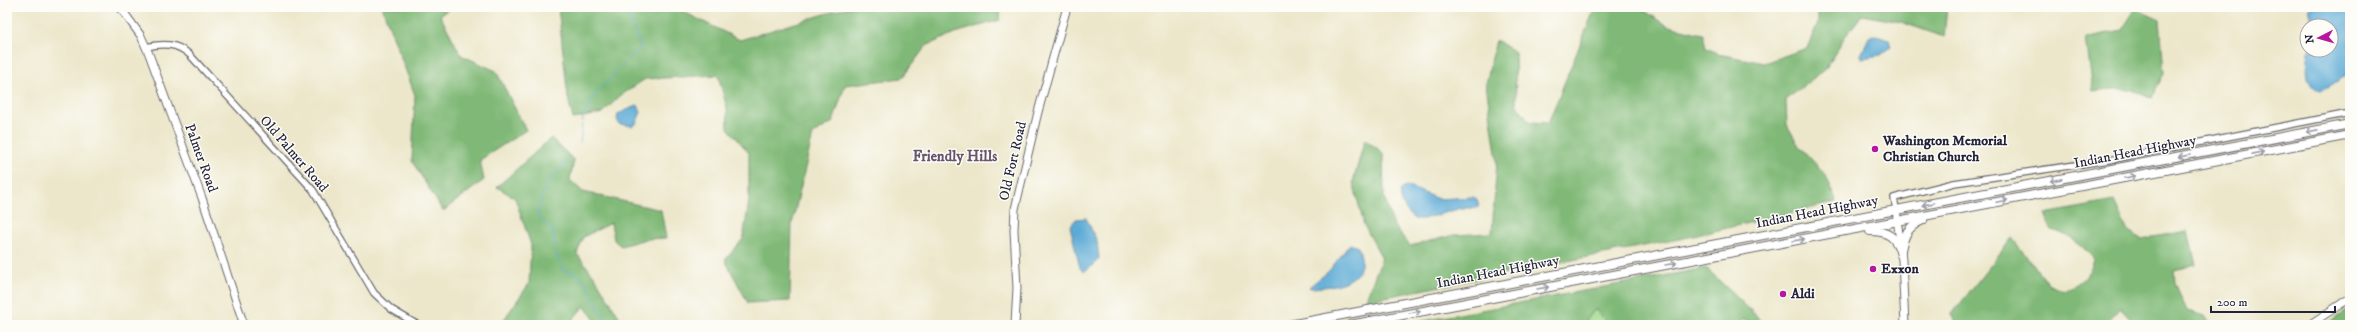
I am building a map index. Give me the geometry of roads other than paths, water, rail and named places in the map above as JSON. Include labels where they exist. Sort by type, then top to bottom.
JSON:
[{"type":"highway","name":"Indian Head Highway","points":[[1289,325],[2350,124]]},
{"type":"highway","name":"Indian Head Highway","points":[[1350,325],[1853,231],[1898,221],[2350,135]]},
{"type":"highway","points":[[1901,253],[1904,236],[1910,226],[1941,213]]},
{"type":"highway","points":[[1853,231],[1879,231],[1888,233],[1898,241],[1901,253]]},
{"type":"main road","name":"Palmer Road","points":[[120,7],[146,47],[202,198],[244,325]]},
{"type":"main road","name":"Old Fort Road","points":[[1015,325],[1017,288],[1014,209],[1040,105],[1067,7]]},
{"type":"main road","points":[[1896,209],[1901,253],[1905,325]]},
{"type":"main road","points":[[2309,325],[2350,298]]},
{"type":"street","name":"Old Palmer Road","points":[[146,47],[160,44],[176,46],[190,55],[313,190],[374,293],[391,309],[418,325]]},
{"type":"street","points":[[1896,209],[1894,198],[1954,183],[2109,160],[2350,113]]},
{"type":"water","points":[[2309,7],[2350,7],[2350,68],[2344,77],[2320,92],[2311,85],[2309,80],[2307,68],[2309,58],[2339,58],[2339,18],[2311,18]]},
{"type":"water","points":[[1873,35],[1889,40],[1891,47],[1881,55],[1862,58],[1861,55],[1869,37]]},
{"type":"water","points":[[638,105],[641,112],[636,124],[632,126],[619,124],[617,119],[618,114]]},
{"type":"water","points":[[1407,186],[1438,199],[1473,197],[1477,199],[1479,206],[1477,208],[1462,208],[1423,219],[1414,219],[1406,209],[1401,198],[1401,190]]},
{"type":"water","points":[[1086,218],[1097,241],[1099,258],[1094,265],[1083,272],[1080,268],[1070,226],[1076,219]]},
{"type":"water","points":[[1350,244],[1358,247],[1361,258],[1360,268],[1356,275],[1340,284],[1309,287],[1329,271]]},
{"type":"waterway","points":[[580,142],[583,118],[594,96],[641,47],[629,18],[629,7]]},
{"type":"waterway","points":[[568,160],[547,186],[541,200],[538,217],[553,231],[556,253],[563,270],[578,275],[586,282],[607,325]]},
{"type":"place","name":"Washington Memorial Christian Church","points":[[1875,149]]},
{"type":"place","name":"Exxon","points":[[1873,269]]},
{"type":"place","name":"Aldi","points":[[1783,294]]},
{"type":"district","name":"Friendly Hills","points":[[955,156]]}]
